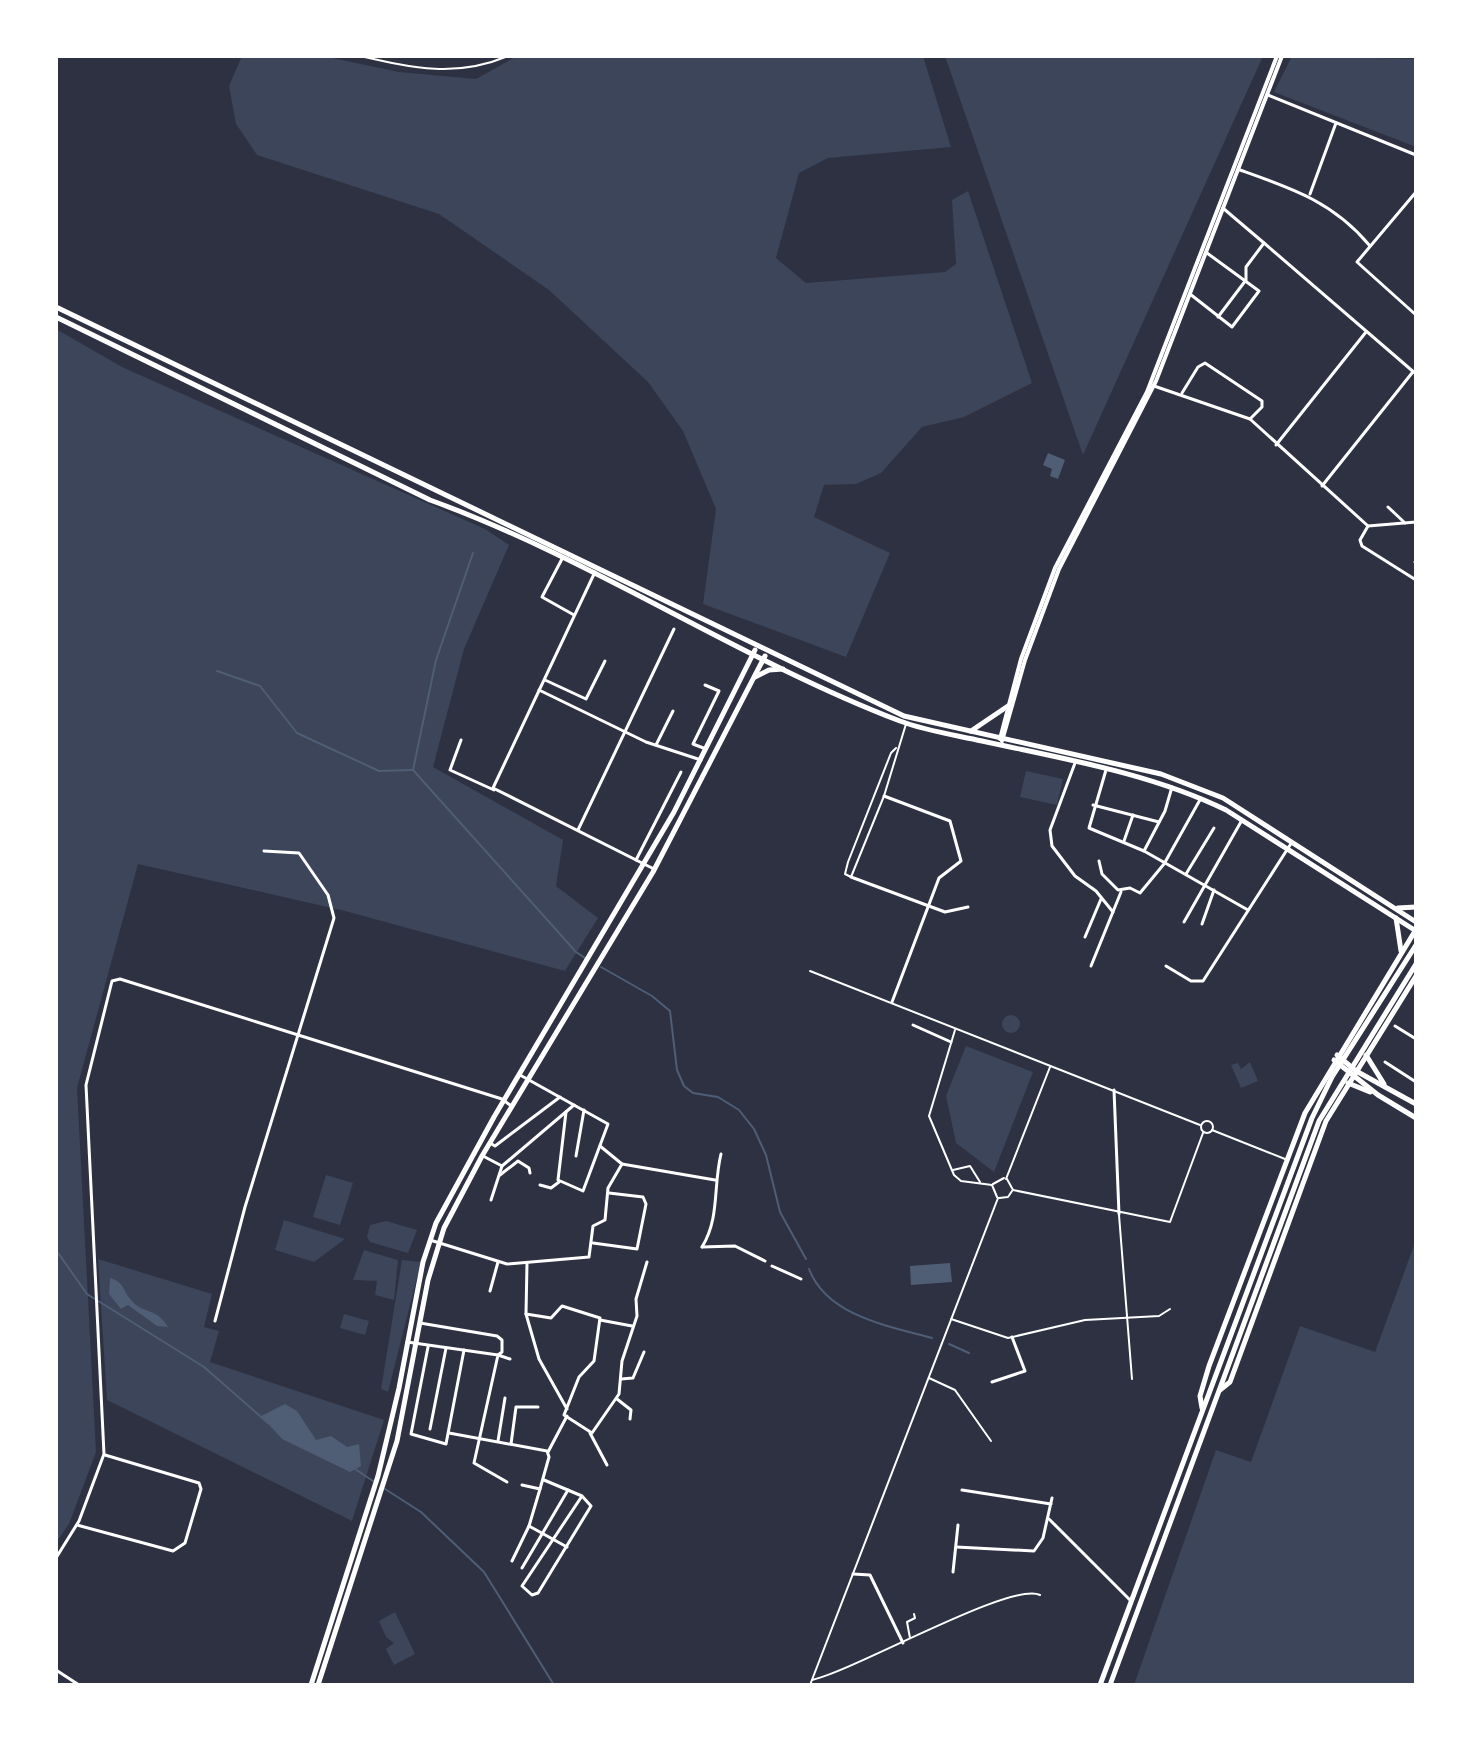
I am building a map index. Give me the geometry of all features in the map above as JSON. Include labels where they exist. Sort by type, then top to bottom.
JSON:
[{"type":"main road","points":[[56,307],[284,419],[678,604],[755,650]]},
{"type":"main road","points":[[56,317],[430,500],[488,521],[755,650],[904,716],[1077,755],[1195,786],[1261,821],[1416,922]]},
{"type":"main road","points":[[311,1685],[376,1483],[430,1240],[448,1198],[645,864],[755,650]]},
{"type":"main road","points":[[766,655],[786,670],[906,724],[1106,770],[1201,798],[1242,820],[1416,930],[1335,1057],[1285,1159],[1209,1366],[1200,1396],[1202,1408]]},
{"type":"main road","points":[[318,1685],[382,1487],[408,1393],[439,1242],[482,1156],[655,869],[766,655]]},
{"type":"main road","points":[[754,678],[769,670],[786,670]]},
{"type":"main road","points":[[970,732],[1008,706]]},
{"type":"main road","points":[[1393,907],[1416,907]]},
{"type":"main road","points":[[1396,918],[1401,935],[1400,956]]},
{"type":"main road","points":[[1100,1685],[1312,1118],[1332,1077],[1416,945]]},
{"type":"main road","points":[[1110,1685],[1319,1121],[1416,964]]},
{"type":"main road","points":[[1220,1390],[1230,1382],[1308,1163],[1334,1108],[1416,976]]},
{"type":"main road","points":[[1366,1054],[1369,1064],[1387,1088]]},
{"type":"main road","points":[[1335,1057],[1378,1095]]},
{"type":"main road","points":[[1354,1073],[1416,1104]]},
{"type":"main road","points":[[1348,1083],[1378,1095],[1416,1118]]},
{"type":"main road","points":[[1315,1096],[1329,1098],[1334,1108]]},
{"type":"street","points":[[1123,441],[1154,386],[1280,56]]},
{"type":"street","points":[[1265,94],[1415,153]]},
{"type":"street","points":[[1002,738],[1008,706],[1038,618],[1072,538],[1147,392],[1240,170],[1265,94]]},
{"type":"street","points":[[1310,194],[1336,123]]},
{"type":"street","points":[[1240,170],[1310,194],[1351,223],[1370,246]]},
{"type":"street","points":[[1415,313],[1357,264],[1416,192]]},
{"type":"street","points":[[1224,209],[1415,373],[1322,486]]},
{"type":"street","points":[[1218,317],[1246,280],[1246,267],[1264,243]]},
{"type":"street","points":[[1188,293],[1230,327],[1238,322],[1259,291],[1207,253]]},
{"type":"street","points":[[1276,445],[1366,331]]},
{"type":"street","points":[[1181,395],[1198,367],[1205,363],[1262,401],[1262,407],[1250,419]]},
{"type":"street","points":[[1154,386],[1250,419],[1368,526],[1416,522]]},
{"type":"street","points":[[281,427],[284,419]]},
{"type":"street","points":[[1388,507],[1405,523]]},
{"type":"street","points":[[1368,526],[1360,540],[1362,546],[1416,580]]},
{"type":"street","points":[[563,557],[542,597],[574,615]]},
{"type":"street","points":[[493,789],[595,572]]},
{"type":"street","points":[[674,612],[678,604]]},
{"type":"street","points":[[1000,746],[1038,618]]},
{"type":"street","points":[[578,830],[674,629]]},
{"type":"street","points":[[543,679],[586,699],[605,661]]},
{"type":"street","points":[[705,685],[719,691],[693,744],[706,749]]},
{"type":"street","points":[[538,690],[656,745],[701,760]]},
{"type":"street","points":[[656,745],[673,711]]},
{"type":"street","points":[[461,740],[450,770],[655,869]]},
{"type":"street","points":[[1077,755],[1049,835],[1052,846],[1067,860],[1069,868],[1113,912]]},
{"type":"street","points":[[1106,770],[1093,805],[1089,828],[1144,851],[1248,910]]},
{"type":"street","points":[[636,860],[681,772]]},
{"type":"street","points":[[1144,851],[1160,822],[1172,787]]},
{"type":"street","points":[[884,796],[946,818],[954,828],[961,861],[941,874],[892,1002]]},
{"type":"street","points":[[1091,966],[1121,892],[1130,888],[1140,893],[1148,884],[1164,864],[1201,798]]},
{"type":"street","points":[[1093,805],[1160,822]]},
{"type":"street","points":[[1124,841],[1133,815]]},
{"type":"street","points":[[1184,922],[1242,820]]},
{"type":"street","points":[[1256,830],[1261,821]]},
{"type":"street","points":[[1186,874],[1214,828]]},
{"type":"street","points":[[1166,966],[1191,981],[1203,981],[1292,842]]},
{"type":"street","points":[[215,1321],[245,1207],[334,914],[328,895],[299,853],[264,851]]},
{"type":"street","points":[[1099,861],[1102,874],[1121,892]]},
{"type":"street","points":[[851,877],[929,908],[951,913],[968,907]]},
{"type":"street","points":[[1202,924],[1214,890]]},
{"type":"street","points":[[1085,937],[1101,899]]},
{"type":"street","points":[[56,1558],[77,1525],[104,1454],[94,1301],[86,1085],[112,981],[120,979],[505,1101],[512,1107]]},
{"type":"street","points":[[913,1025],[951,1042]]},
{"type":"street","points":[[1395,1026],[1416,1039]]},
{"type":"street","points":[[1385,1062],[1416,1082]]},
{"type":"street","points":[[520,1075],[608,1124],[583,1191],[559,1182]]},
{"type":"street","points":[[1114,1090],[1119,1214]]},
{"type":"street","points":[[490,1143],[495,1146],[560,1097]]},
{"type":"street","points":[[491,1200],[502,1166],[574,1105]]},
{"type":"street","points":[[576,1156],[584,1110]]},
{"type":"street","points":[[540,1185],[551,1188],[559,1182],[566,1112]]},
{"type":"street","points":[[600,1146],[622,1164],[715,1180]]},
{"type":"street","points":[[721,1154],[715,1180],[715,1218],[702,1247],[735,1246],[765,1261]]},
{"type":"street","points":[[482,1156],[502,1166]]},
{"type":"street","points":[[500,1175],[518,1161],[529,1168],[530,1173]]},
{"type":"street","points":[[430,1240],[498,1262],[586,1259],[592,1253],[593,1226],[605,1220],[608,1192],[622,1164]]},
{"type":"street","points":[[593,1243],[637,1249],[646,1204],[643,1197],[608,1192]]},
{"type":"street","points":[[490,1291],[498,1262]]},
{"type":"street","points":[[590,1433],[617,1399],[647,1262]]},
{"type":"street","points":[[527,1263],[526,1314],[539,1359],[567,1409]]},
{"type":"street","points":[[772,1266],[801,1279]]},
{"type":"street","points":[[526,1314],[551,1318],[564,1306],[600,1320],[632,1326]]},
{"type":"street","points":[[512,1561],[529,1526],[544,1480],[548,1452],[567,1416],[579,1377],[594,1361],[600,1320]]},
{"type":"street","points":[[420,1323],[497,1336],[502,1340],[502,1352],[498,1355],[475,1465],[507,1482]]},
{"type":"street","points":[[992,1382],[1025,1371],[1012,1337]]},
{"type":"street","points":[[407,1342],[510,1359]]},
{"type":"street","points":[[428,1346],[411,1434],[446,1444],[464,1350]]},
{"type":"street","points":[[430,1429],[446,1348]]},
{"type":"street","points":[[621,1379],[633,1378],[644,1352]]},
{"type":"street","points":[[498,1441],[505,1398]]},
{"type":"street","points":[[617,1399],[631,1410],[630,1419]]},
{"type":"street","points":[[511,1444],[516,1407],[538,1407]]},
{"type":"street","points":[[567,1416],[590,1433],[607,1465]]},
{"type":"street","points":[[449,1433],[548,1452]]},
{"type":"street","points":[[77,1525],[173,1551],[185,1543],[201,1489],[199,1483],[104,1454]]},
{"type":"street","points":[[544,1480],[582,1496],[591,1502],[591,1507],[538,1593],[532,1595],[522,1586],[582,1496]]},
{"type":"street","points":[[522,1485],[540,1489]]},
{"type":"street","points":[[522,1568],[568,1490]]},
{"type":"street","points":[[962,1490],[1051,1504]]},
{"type":"street","points":[[956,1547],[1034,1551],[1049,1519],[1052,1498]]},
{"type":"street","points":[[1049,1519],[1131,1602]]},
{"type":"street","points":[[953,1572],[958,1525]]},
{"type":"street","points":[[529,1526],[567,1547]]},
{"type":"street","points":[[853,1574],[870,1575],[903,1643]]},
{"type":"street","points":[[56,1670],[79,1685]]},
{"type":"lane","points":[[360,56],[445,71],[471,68],[508,56]]},
{"type":"lane","points":[[896,748],[885,766],[845,874],[851,877],[884,796],[896,748],[906,724]]},
{"type":"lane","points":[[810,971],[1200,1125],[1203,1133],[1173,1221],[1119,1214],[1013,1190],[1006,1179]]},
{"type":"lane","points":[[955,1029],[929,1116],[952,1171],[961,1181],[992,1185]]},
{"type":"lane","points":[[1006,1179],[1051,1066]]},
{"type":"lane","points":[[1200,1125],[1208,1121],[1212,1130]]},
{"type":"lane","points":[[1203,1133],[1212,1130],[1285,1159]]},
{"type":"lane","points":[[952,1171],[970,1166],[981,1184]]},
{"type":"lane","points":[[992,1185],[998,1179],[1006,1179]]},
{"type":"lane","points":[[810,1685],[998,1198],[992,1185]]},
{"type":"lane","points":[[998,1198],[1008,1197],[1013,1190]]},
{"type":"lane","points":[[1119,1214],[1132,1379]]},
{"type":"lane","points":[[951,1319],[1002,1337],[1012,1337],[1085,1320],[1159,1316],[1170,1309]]},
{"type":"lane","points":[[928,1378],[955,1390],[991,1441]]},
{"type":"lane","points":[[812,1680],[858,1666],[1000,1599],[1033,1592],[1040,1595]]},
{"type":"lane","points":[[910,1639],[907,1622],[915,1618],[914,1614]]},
{"type":"shaded area","points":[[242,56],[323,56],[399,72],[476,79],[517,56],[923,56],[951,147],[828,158],[799,173],[776,258],[806,283],[945,272],[956,264],[952,200],[968,191],[1032,383],[964,417],[922,427],[881,473],[856,484],[824,485],[814,517],[890,553],[846,657],[703,604],[716,509],[683,431],[648,382],[549,290],[439,214],[257,155],[236,124],[229,86]]},
{"type":"shaded area","points":[[945,56],[1263,56],[1083,455]]},
{"type":"shaded area","points":[[1292,56],[1416,59],[1416,147],[1274,92]]},
{"type":"shaded area","points":[[56,329],[122,367],[485,529],[509,545],[464,649],[433,767],[563,840],[556,886],[598,918],[565,971],[345,911],[138,864],[77,1088],[96,1452],[69,1524],[56,1543]]},
{"type":"shaded area","points":[[1048,453],[1065,460],[1058,479],[1050,476],[1052,469],[1043,465]]},
{"type":"shaded area","points":[[1026,771],[1063,779],[1057,805],[1020,797]]},
{"type":"shaded area","points":[[1011,1015],[1020,1024],[1011,1033],[1002,1024]]},
{"type":"shaded area","points":[[966,1046],[1033,1072],[994,1172],[956,1143],[946,1096]]},
{"type":"shaded area","points":[[1250,1062],[1258,1081],[1241,1088],[1231,1065],[1238,1063],[1241,1069]]},
{"type":"shaded area","points":[[326,1175],[353,1183],[340,1225],[313,1217]]},
{"type":"shaded area","points":[[284,1220],[345,1239],[314,1262],[275,1250]]},
{"type":"shaded area","points":[[386,1221],[417,1230],[408,1253],[370,1242],[367,1237],[370,1225]]},
{"type":"shaded area","points":[[1416,1240],[1416,1685],[1134,1685],[1216,1450],[1251,1462],[1300,1326],[1375,1352]]},
{"type":"shaded area","points":[[364,1250],[398,1260],[394,1300],[375,1295],[377,1281],[353,1280]]},
{"type":"shaded area","points":[[98,1259],[212,1294],[204,1327],[219,1331],[210,1362],[384,1420],[352,1521],[107,1400]]},
{"type":"shaded area","points":[[402,1260],[421,1262],[388,1392],[381,1389]]},
{"type":"shaded area","points":[[950,1263],[952,1282],[911,1285],[910,1266]]},
{"type":"shaded area","points":[[110,1278],[121,1285],[136,1305],[159,1316],[168,1327],[157,1326],[128,1305],[121,1309],[109,1294]]},
{"type":"shaded area","points":[[344,1314],[369,1321],[365,1335],[340,1328]]},
{"type":"shaded area","points":[[285,1404],[297,1411],[316,1440],[331,1436],[347,1447],[359,1444],[361,1466],[350,1472],[282,1439],[261,1416]]},
{"type":"shaded area","points":[[395,1612],[415,1654],[394,1665],[386,1649],[394,1643],[386,1637],[379,1621]]},
{"type":"waterway","points":[[473,553],[436,660],[413,770],[576,952],[585,958]]},
{"type":"waterway","points":[[217,671],[260,686],[297,733],[379,771],[412,770]]},
{"type":"waterway","points":[[601,967],[652,996],[670,1011],[677,1070],[684,1086],[693,1093],[718,1097],[739,1110],[754,1129],[766,1155],[780,1212],[806,1259]]},
{"type":"waterway","points":[[56,1250],[87,1294],[204,1367],[268,1423]]},
{"type":"waterway","points":[[809,1269],[818,1285],[844,1308],[878,1323],[932,1338]]},
{"type":"waterway","points":[[949,1344],[969,1353]]},
{"type":"waterway","points":[[355,1469],[373,1481]]},
{"type":"waterway","points":[[385,1489],[421,1512],[484,1572],[554,1685]]}]
